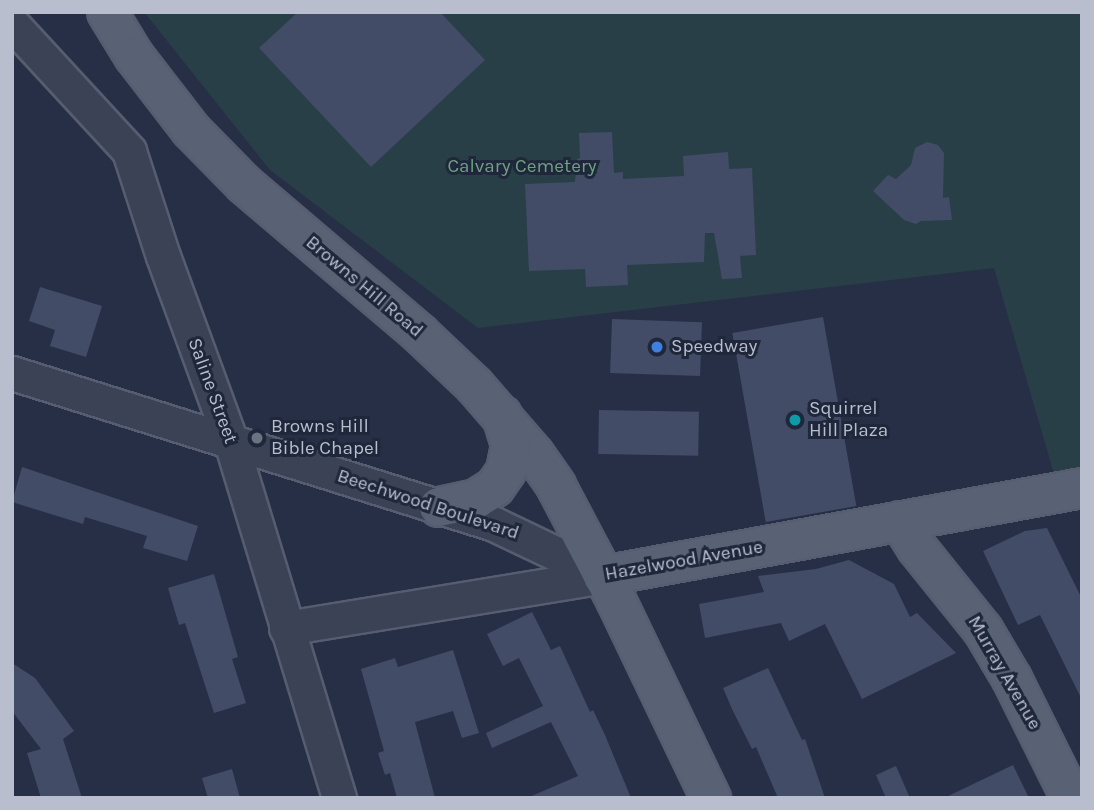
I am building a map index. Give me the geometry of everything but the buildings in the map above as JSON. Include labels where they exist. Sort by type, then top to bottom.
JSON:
[{"type":"main road","name":"Browns Hill Road","points":[[107,12],[134,56],[191,131],[244,184],[419,333],[502,415],[556,486],[603,576]]},
{"type":"main road","points":[[439,507],[476,499],[495,487],[506,471],[511,445],[502,415]]},
{"type":"main road","name":"Hazelwood Avenue","points":[[603,576],[1082,488]]},
{"type":"main road","name":"Murray Avenue","points":[[900,521],[917,548],[983,630],[1012,679],[1071,798]]},
{"type":"main road","points":[[603,576],[711,798]]},
{"type":"street","name":"Saline Street","points":[[12,24],[129,152],[231,442],[339,798]]},
{"type":"street","name":"Beechwood Boulevard","points":[[12,373],[501,527],[603,576]]},
{"type":"street","name":"Hazelwood Avenue","points":[[286,628],[603,576]]},
{"type":"green space","name":"Calvary Cemetery","points":[[144,12],[1082,12],[1082,469],[1054,474],[994,268],[478,328],[270,170]]},
{"type":"place","name":"Speedway","points":[[657,347]]},
{"type":"place","name":"Squirrel Hill Plaza","points":[[795,420]]},
{"type":"place","name":"Browns Hill Bible Chapel","points":[[257,438]]}]
